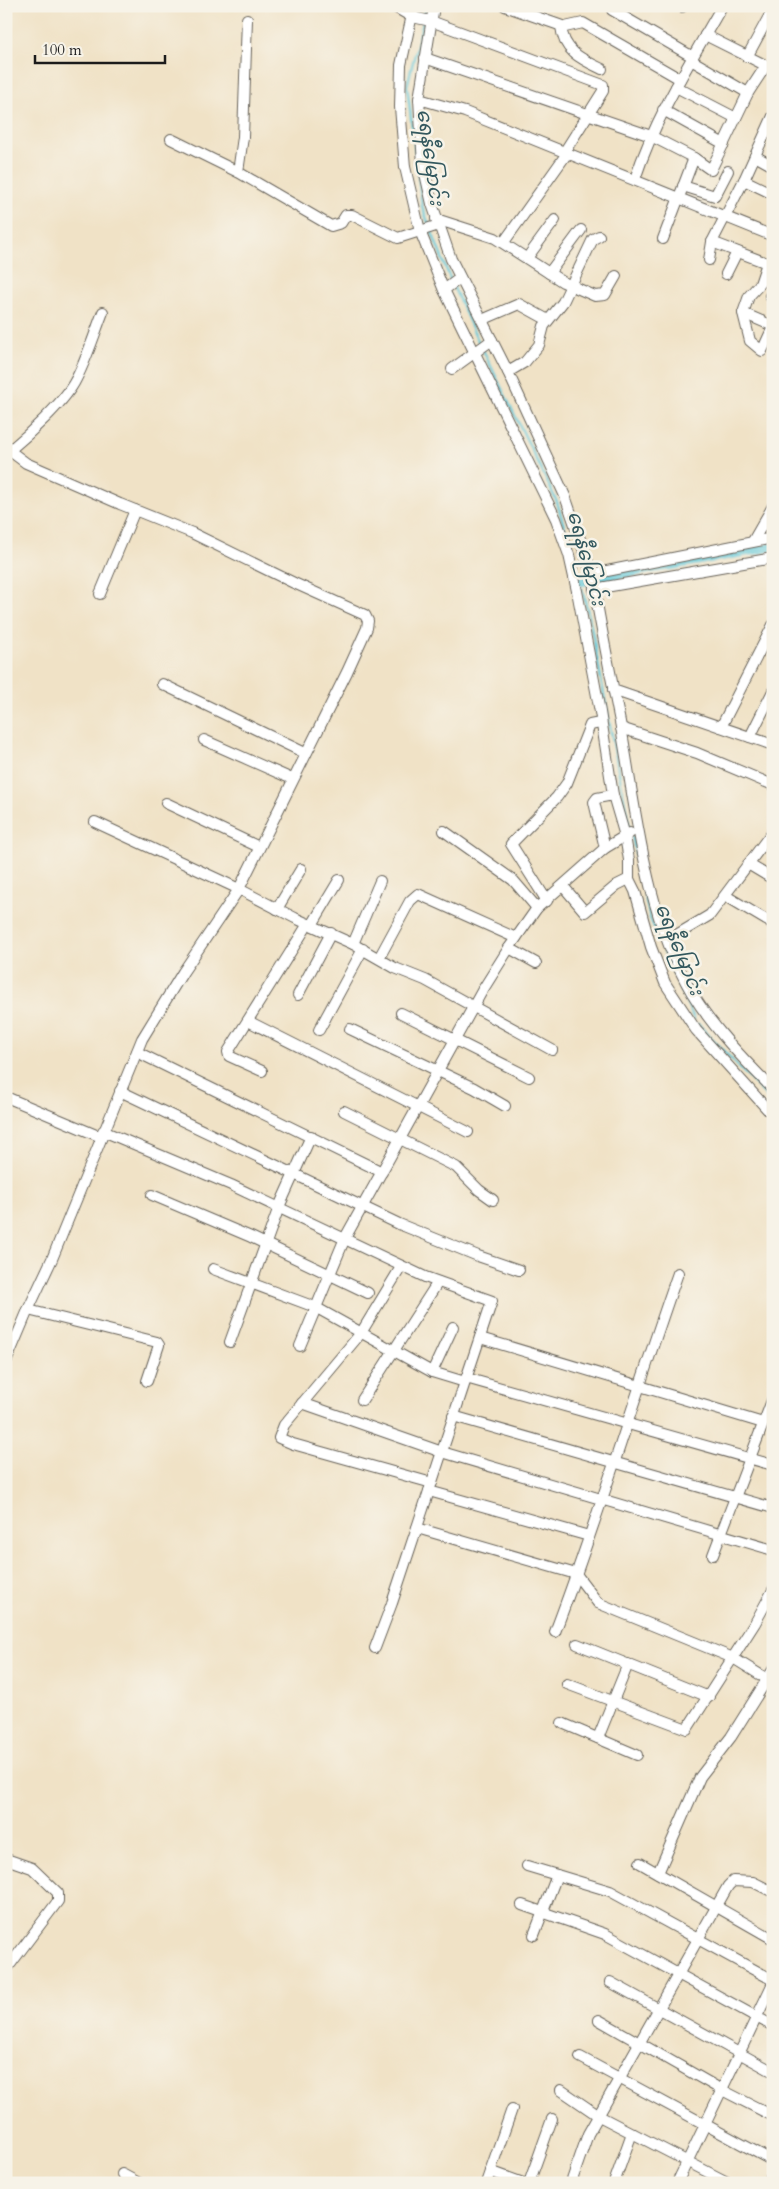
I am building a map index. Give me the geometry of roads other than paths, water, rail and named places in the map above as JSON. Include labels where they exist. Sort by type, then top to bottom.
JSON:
[{"type":"street","points":[[393,6],[413,18],[430,20],[596,81],[604,88],[567,152],[504,242]]},
{"type":"street","points":[[414,6],[413,18],[401,65],[401,102],[405,167],[421,231],[446,289],[556,519],[577,590],[613,795],[631,833],[668,940],[693,993],[708,1018],[735,1050],[773,1089]]},
{"type":"street","points":[[434,6],[430,20],[418,100],[423,165],[437,224],[460,279],[508,372],[565,496],[592,574],[621,728],[631,833],[629,879],[635,891],[644,926],[665,983],[696,1030],[771,1109]]},
{"type":"street","points":[[506,6],[568,28],[583,23],[736,118]]},
{"type":"street","points":[[612,6],[612,10],[748,93]]},
{"type":"street","points":[[635,179],[650,136],[663,110],[722,6]]},
{"type":"street","points":[[747,57],[773,9]]},
{"type":"street","points":[[238,172],[243,137],[247,19]]},
{"type":"street","points":[[561,26],[562,36],[569,50],[584,60],[602,68]]},
{"type":"street","points":[[425,58],[650,136],[694,158],[711,170],[748,93],[769,68],[705,35]]},
{"type":"street","points":[[401,102],[418,100],[465,112],[773,236]]},
{"type":"street","points":[[663,110],[724,144]]},
{"type":"street","points":[[709,260],[712,242],[755,156],[770,131],[773,116]]},
{"type":"street","points":[[171,139],[238,172],[332,226],[341,223],[346,215],[352,215],[394,237],[401,237],[421,231],[437,224],[481,232],[504,242],[571,286],[601,297],[610,290],[616,276]]},
{"type":"street","points":[[755,156],[773,166]]},
{"type":"street","points":[[663,239],[694,158]]},
{"type":"street","points":[[683,186],[715,196],[728,171]]},
{"type":"street","points":[[744,180],[773,194]]},
{"type":"street","points":[[527,258],[555,220]]},
{"type":"street","points":[[549,273],[581,230]]},
{"type":"street","points":[[508,372],[525,362],[532,354],[542,339],[548,320],[563,302],[593,239],[599,236]]},
{"type":"street","points":[[712,242],[770,264],[760,284],[749,296],[743,313],[750,342],[762,351],[773,326],[743,313]]},
{"type":"street","points":[[726,274],[737,252]]},
{"type":"street","points":[[446,289],[460,279]]},
{"type":"street","points":[[482,320],[519,304],[548,320]]},
{"type":"street","points":[[6,1362],[52,1259],[120,1090],[145,1034],[183,972],[241,891],[259,847],[292,779],[348,672],[367,628],[368,621],[365,615],[294,583],[208,540],[26,463],[9,449],[22,440],[75,382],[103,312]]},
{"type":"street","points":[[452,368],[477,352],[491,340]]},
{"type":"street","points":[[753,541],[773,506]]},
{"type":"street","points":[[100,594],[135,510]]},
{"type":"street","points":[[592,574],[773,538]]},
{"type":"street","points":[[594,590],[773,558]]},
{"type":"street","points":[[721,727],[773,625]]},
{"type":"street","points":[[162,684],[305,753]]},
{"type":"street","points":[[613,690],[773,745]]},
{"type":"street","points":[[750,737],[773,691]]},
{"type":"street","points":[[547,901],[511,844],[557,797],[576,765],[590,725],[600,723]]},
{"type":"street","points":[[621,728],[697,753],[773,785]]},
{"type":"street","points":[[204,740],[292,779]]},
{"type":"street","points":[[605,848],[594,802],[597,798],[613,795]]},
{"type":"street","points":[[166,803],[259,847]]},
{"type":"street","points":[[94,822],[310,925],[331,933],[474,1006],[552,1050]]},
{"type":"street","points":[[444,831],[513,880],[534,913]]},
{"type":"street","points":[[300,1346],[345,1238],[474,1006],[509,948],[534,913],[605,848],[631,833]]},
{"type":"street","points":[[668,940],[710,915],[748,864],[772,836]]},
{"type":"street","points":[[748,864],[773,878]]},
{"type":"street","points":[[277,909],[301,869]]},
{"type":"street","points":[[563,886],[585,912],[617,885],[629,879]]},
{"type":"street","points":[[262,1071],[228,1054],[339,880]]},
{"type":"street","points":[[353,944],[380,881]]},
{"type":"street","points":[[379,958],[410,901],[418,894],[516,938]]},
{"type":"street","points":[[726,896],[773,924]]},
{"type":"street","points":[[298,995],[331,933]]},
{"type":"street","points":[[509,948],[536,963]]},
{"type":"street","points":[[319,1030],[363,950]]},
{"type":"street","points":[[401,1013],[529,1077]]},
{"type":"street","points":[[697,1029],[708,1018]]},
{"type":"street","points":[[248,1021],[468,1132]]},
{"type":"street","points":[[350,1029],[474,1088],[505,1106]]},
{"type":"street","points":[[137,1052],[382,1172]]},
{"type":"street","points":[[120,1090],[434,1239],[519,1270]]},
{"type":"street","points":[[6,1097],[102,1134],[279,1207],[401,1267],[492,1301],[392,1603],[375,1648]]},
{"type":"street","points":[[344,1111],[456,1167],[479,1190],[493,1200]]},
{"type":"street","points":[[230,1342],[279,1207],[311,1136]]},
{"type":"street","points":[[152,1195],[265,1243],[368,1293]]},
{"type":"street","points":[[401,1267],[358,1331],[284,1425],[279,1436],[281,1440],[589,1536]]},
{"type":"street","points":[[213,1269],[315,1307],[432,1372],[628,1423],[773,1465]]},
{"type":"street","points":[[555,1632],[616,1461],[678,1273]]},
{"type":"street","points":[[362,1400],[395,1352],[438,1282]]},
{"type":"street","points":[[28,1310],[157,1342],[159,1345],[147,1381]]},
{"type":"street","points":[[432,1372],[453,1327]]},
{"type":"street","points":[[480,1338],[763,1423]]},
{"type":"street","points":[[712,1555],[737,1496],[773,1398]]},
{"type":"street","points":[[302,1403],[442,1452],[722,1533],[773,1550]]},
{"type":"street","points":[[454,1416],[616,1461],[773,1508]]},
{"type":"street","points":[[417,1528],[576,1574],[598,1604],[770,1674],[731,1737],[700,1777],[658,1873]]},
{"type":"street","points":[[567,1684],[685,1730],[691,1726],[770,1601],[773,1590]]},
{"type":"street","points":[[577,1644],[710,1696]]},
{"type":"street","points":[[598,1738],[628,1664]]},
{"type":"street","points":[[562,1723],[637,1755]]},
{"type":"street","points":[[6,1859],[32,1868],[58,1894],[58,1901],[6,1970]]},
{"type":"street","points":[[640,1863],[773,1939]]},
{"type":"street","points":[[527,1866],[610,1891],[773,1982],[677,2183]]},
{"type":"street","points":[[534,1935],[557,1875]]},
{"type":"street","points":[[570,2183],[588,2134],[728,1886],[733,1881],[753,1882],[773,1892]]},
{"type":"street","points":[[522,1905],[606,1934],[773,2026]]},
{"type":"street","points":[[610,1982],[770,2070]]},
{"type":"street","points":[[599,2020],[722,2090],[773,2116]]},
{"type":"street","points":[[580,2057],[619,2080],[773,2161]]},
{"type":"street","points":[[560,2090],[599,2116],[729,2183]]},
{"type":"street","points":[[486,2183],[512,2109]]},
{"type":"street","points":[[529,2183],[552,2119]]},
{"type":"street","points":[[614,2183],[632,2133]]},
{"type":"street","points":[[490,2171],[523,2183]]},
{"type":"street","points":[[122,2174],[139,2183]]},
{"type":"street","points":[[768,2183],[773,2175]]},
{"type":"waterway","name":"ရေနီမြောင်း","points":[[424,17],[426,6]]},
{"type":"waterway","name":"ရေနီမြောင်း","points":[[423,22],[407,86],[422,206],[429,225]]},
{"type":"waterway","name":"ရေနီမြောင်း","points":[[431,230],[451,281]]},
{"type":"waterway","name":"ရေနီမြောင်း","points":[[453,286],[480,345]]},
{"type":"waterway","name":"ရေနီမြောင်း","points":[[483,350],[557,502],[566,533]]},
{"type":"waterway","points":[[580,582],[773,547]]},
{"type":"waterway","name":"ရေနီမြောင်း","points":[[582,589],[590,621],[630,831]]},
{"type":"waterway","name":"ရေနီမြောင်း","points":[[632,836],[650,918],[694,1019]]},
{"type":"waterway","name":"ရေနီမြောင်း","points":[[698,1024],[773,1103]]}]
